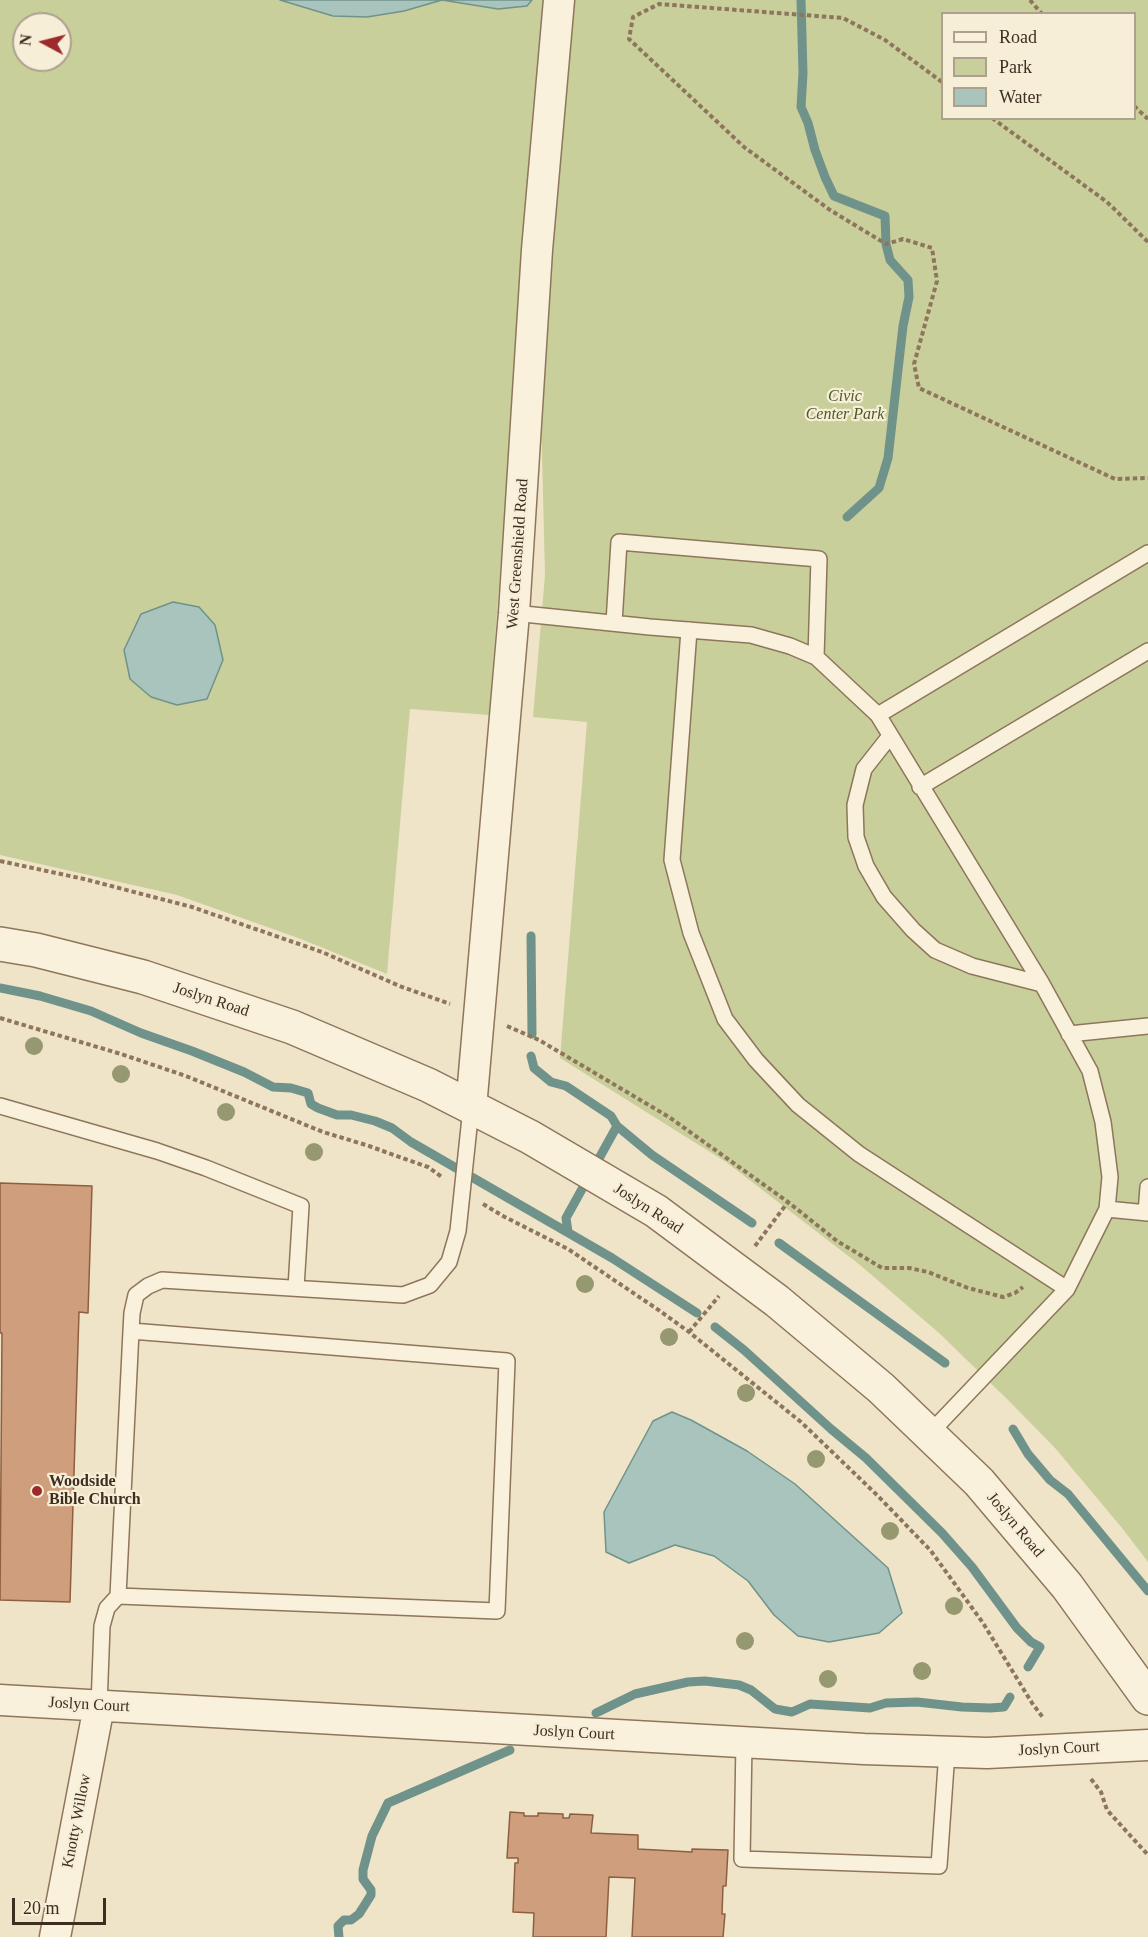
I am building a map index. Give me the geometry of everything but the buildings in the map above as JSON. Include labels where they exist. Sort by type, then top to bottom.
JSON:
[{"type":"street","name":"West Greenshield Road","points":[[471,1108],[514,613],[537,250],[559,0]]},
{"type":"street","name":"Joslyn Road","points":[[0,944],[36,950],[143,977],[292,1027],[428,1086],[530,1137],[656,1211],[777,1301],[881,1388],[980,1482],[1067,1586],[1148,1698]]},
{"type":"street","name":"Joslyn Court","points":[[0,1700],[744,1742],[987,1753],[1148,1744]]},
{"type":"street","name":"Knotty Willow","points":[[55,1937],[99,1706]]},
{"type":"lane","points":[[614,623],[619,542],[819,560],[816,657]]},
{"type":"lane","points":[[878,716],[1148,553]]},
{"type":"lane","points":[[514,613],[751,635],[790,646],[816,657],[878,716],[1042,984],[1090,1071],[1103,1122],[1110,1177],[1107,1209],[1067,1288],[930,1433]]},
{"type":"lane","points":[[689,630],[672,860],[691,933],[725,1019],[756,1060],[798,1105],[859,1154],[1067,1288]]},
{"type":"lane","points":[[920,787],[1148,651]]},
{"type":"lane","points":[[890,736],[864,769],[855,805],[856,837],[866,866],[884,897],[913,930],[935,950],[972,966],[1042,984]]},
{"type":"lane","points":[[1069,1034],[1148,1026]]},
{"type":"lane","points":[[0,1106],[147,1148],[206,1168],[301,1206],[296,1288]]},
{"type":"lane","points":[[99,1706],[102,1626],[106,1608],[118,1596],[130,1331],[136,1295],[148,1286],[162,1281],[403,1294],[430,1285],[448,1262],[458,1231],[471,1108]]},
{"type":"lane","points":[[1107,1209],[1147,1213],[1148,1187]]},
{"type":"lane","points":[[118,1596],[497,1611],[507,1361],[130,1331]]},
{"type":"lane","points":[[744,1742],[742,1859],[939,1866],[947,1751]]},
{"type":"path","points":[[1030,0],[1040,12]]},
{"type":"path","points":[[941,81],[885,40],[843,18],[659,4],[633,17],[629,39],[744,147],[830,210],[886,244],[903,239],[932,248],[937,281],[914,364],[919,388],[1115,479],[1148,478]]},
{"type":"path","points":[[1136,108],[1148,119]]},
{"type":"path","points":[[995,120],[1107,202],[1148,242]]},
{"type":"path","points":[[0,861],[84,879],[203,911],[322,952],[402,987],[539,1040],[669,1117],[837,1241],[882,1268],[909,1268],[928,1272],[968,1288],[1003,1298],[1015,1293],[1039,1270]]},
{"type":"path","points":[[0,1018],[67,1037],[186,1076],[323,1132],[428,1167],[503,1216],[568,1249],[689,1332],[801,1422],[931,1551],[983,1623],[1032,1703],[1101,1792],[1107,1810],[1148,1855]]},
{"type":"green space","points":[[0,0],[545,0],[489,715],[410,709],[387,974],[301,939],[177,895],[0,855]]},
{"type":"green space","name":"Civic Center Park","points":[[575,0],[1148,0],[1148,1562],[1055,1448],[939,1333],[860,1265],[726,1162],[560,1058],[587,722],[533,717],[545,575],[540,375]]},
{"type":"water","points":[[280,0],[442,0],[404,11],[367,17],[333,16]]},
{"type":"water","points":[[442,0],[532,0],[527,6],[498,9]]},
{"type":"water","points":[[173,602],[199,607],[215,625],[223,660],[207,699],[177,705],[151,697],[130,679],[124,650],[141,614]]},
{"type":"water","points":[[672,1412],[747,1451],[795,1484],[888,1568],[902,1613],[879,1633],[829,1642],[798,1636],[774,1615],[748,1581],[714,1556],[675,1545],[629,1563],[606,1552],[604,1512],[653,1421]]},
{"type":"waterway","points":[[801,0],[803,73],[801,107],[825,177],[834,196],[885,216],[886,244],[890,260],[908,280],[909,297],[903,326],[888,458],[879,488],[847,517]]},
{"type":"waterway","points":[[531,936],[532,1034]]},
{"type":"waterway","points":[[0,988],[40,996],[91,1011],[141,1033],[244,1072],[273,1087],[291,1088],[308,1093],[311,1104],[318,1108],[337,1115],[351,1115],[375,1121],[392,1128],[411,1142],[612,1258],[697,1313]]},
{"type":"waterway","points":[[531,1056],[534,1068],[551,1082],[566,1086],[611,1116],[617,1126],[652,1155],[752,1223]]},
{"type":"waterway","points":[[568,1232],[566,1218],[617,1126]]},
{"type":"waterway","points":[[779,1243],[945,1363]]},
{"type":"waterway","points":[[715,1327],[866,1458],[942,1533],[972,1567],[1017,1628],[1031,1642],[1040,1647],[1028,1667]]},
{"type":"waterway","points":[[1013,1429],[1028,1454],[1050,1480],[1068,1494],[1148,1591]]},
{"type":"waterway","points":[[596,1713],[635,1694],[688,1682],[705,1681],[739,1685],[751,1690],[775,1709],[792,1712],[810,1704],[870,1708],[886,1703],[917,1702],[990,1708],[1004,1707],[1010,1697]]},
{"type":"waterway","points":[[339,1937],[338,1926],[344,1920],[351,1920],[359,1914],[371,1895],[371,1890],[363,1879],[363,1870],[372,1836],[388,1803],[510,1750]]},
{"type":"place","name":"Woodside Bible Church","points":[[37,1491]]}]
